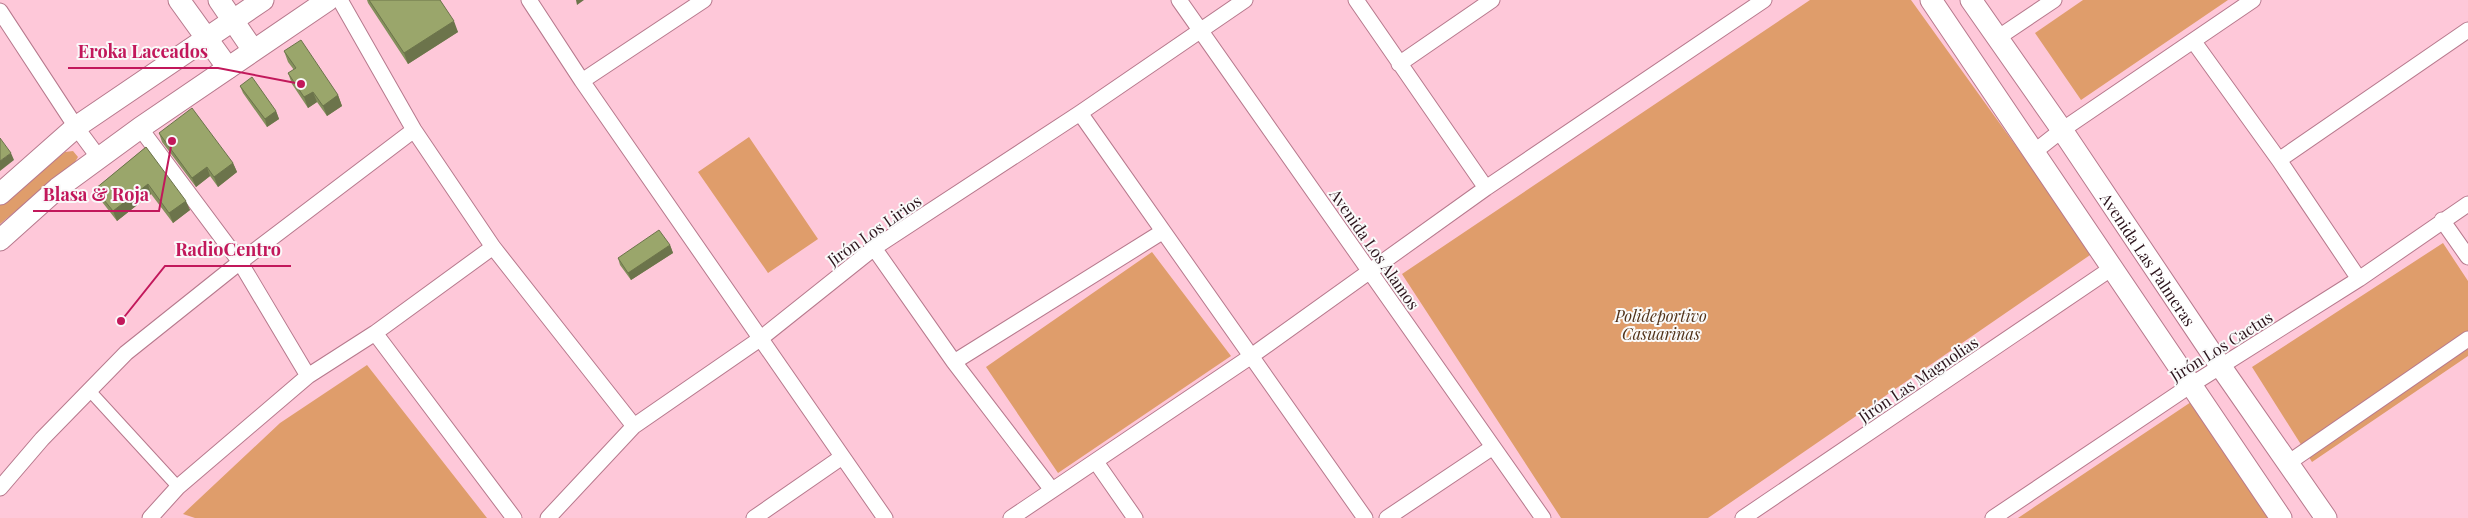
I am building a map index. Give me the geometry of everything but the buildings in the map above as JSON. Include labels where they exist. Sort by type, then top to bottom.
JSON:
[{"type":"main road","points":[[179,0],[228,68]]},
{"type":"main road","points":[[219,0],[253,50]]},
{"type":"main road","points":[[0,194],[76,127],[263,0]]},
{"type":"main road","points":[[0,240],[58,188],[140,128],[328,0]]},
{"type":"main road","points":[[1931,0],[2281,518]]},
{"type":"main road","name":"Avenida Las Palmeras","points":[[1970,0],[2062,130],[2221,367],[2326,518]]},
{"type":"street","points":[[340,0],[414,130],[493,247],[634,426]]},
{"type":"street","points":[[530,0],[582,81],[885,518]]},
{"type":"street","points":[[582,81],[704,0]]},
{"type":"street","name":"Avenida Los Alamos","points":[[1179,0],[1544,518]]},
{"type":"street","name":"Jirón Los Lirios","points":[[548,518],[634,426],[760,338],[874,248],[1080,113],[1245,0]]},
{"type":"street","points":[[1356,0],[1486,188]]},
{"type":"street","points":[[1399,64],[1492,0]]},
{"type":"street","points":[[1011,518],[1250,358],[1745,5],[1764,0]]},
{"type":"street","points":[[1996,39],[2054,0]]},
{"type":"street","points":[[2034,152],[2062,130],[2194,42],[2253,0]]},
{"type":"street","points":[[0,11],[76,127],[99,158]]},
{"type":"street","points":[[2279,160],[2468,30]]},
{"type":"street","points":[[2194,42],[2279,160],[2359,279]]},
{"type":"street","points":[[1080,113],[1250,358],[1365,518]]},
{"type":"street","points":[[140,128],[240,262],[308,376]]},
{"type":"street","points":[[0,488],[42,439],[126,353],[240,262],[414,130]]},
{"type":"street","name":"Jirón Los Cactus","points":[[1993,518],[2191,385],[2359,279],[2442,220],[2468,204]]},
{"type":"street","points":[[2442,220],[2468,257]]},
{"type":"street","points":[[954,362],[1162,232]]},
{"type":"street","points":[[150,518],[178,487],[308,376],[375,333],[493,247]]},
{"type":"street","points":[[874,248],[954,362],[1052,490]]},
{"type":"street","name":"Jirón Las Magnolias","points":[[1744,518],[2112,268]]},
{"type":"street","points":[[375,333],[514,518]]},
{"type":"street","points":[[2288,463],[2468,339]]},
{"type":"street","points":[[89,390],[178,487]]},
{"type":"street","points":[[1387,518],[1493,447]]},
{"type":"street","points":[[754,518],[842,457]]},
{"type":"street","points":[[1096,462],[1135,518]]},
{"type":"green space","name":"Polideportivo Casuarinas","points":[[1810,0],[1911,0],[2093,253],[1708,518],[1561,518],[1402,274]]},
{"type":"green space","points":[[2083,0],[2228,0],[2081,100],[2035,33]]},
{"type":"green space","points":[[749,137],[818,239],[768,273],[698,172]]},
{"type":"green space","points":[[73,151],[78,157],[75,162],[0,224],[0,204],[65,152]]},
{"type":"green space","points":[[2443,243],[2468,281],[2468,356],[2312,462],[2252,367]]},
{"type":"green space","points":[[1152,252],[1231,356],[1058,473],[986,367]]},
{"type":"green space","points":[[367,365],[487,518],[195,518],[183,514],[280,423]]},
{"type":"green space","points":[[2194,400],[2274,518],[2018,518]]},
{"type":"place","name":"Eroka Laceados","points":[[301,84]]},
{"type":"place","name":"Blasa & Roja","points":[[172,141]]},
{"type":"place","name":"RadioCentro","points":[[121,321]]}]
